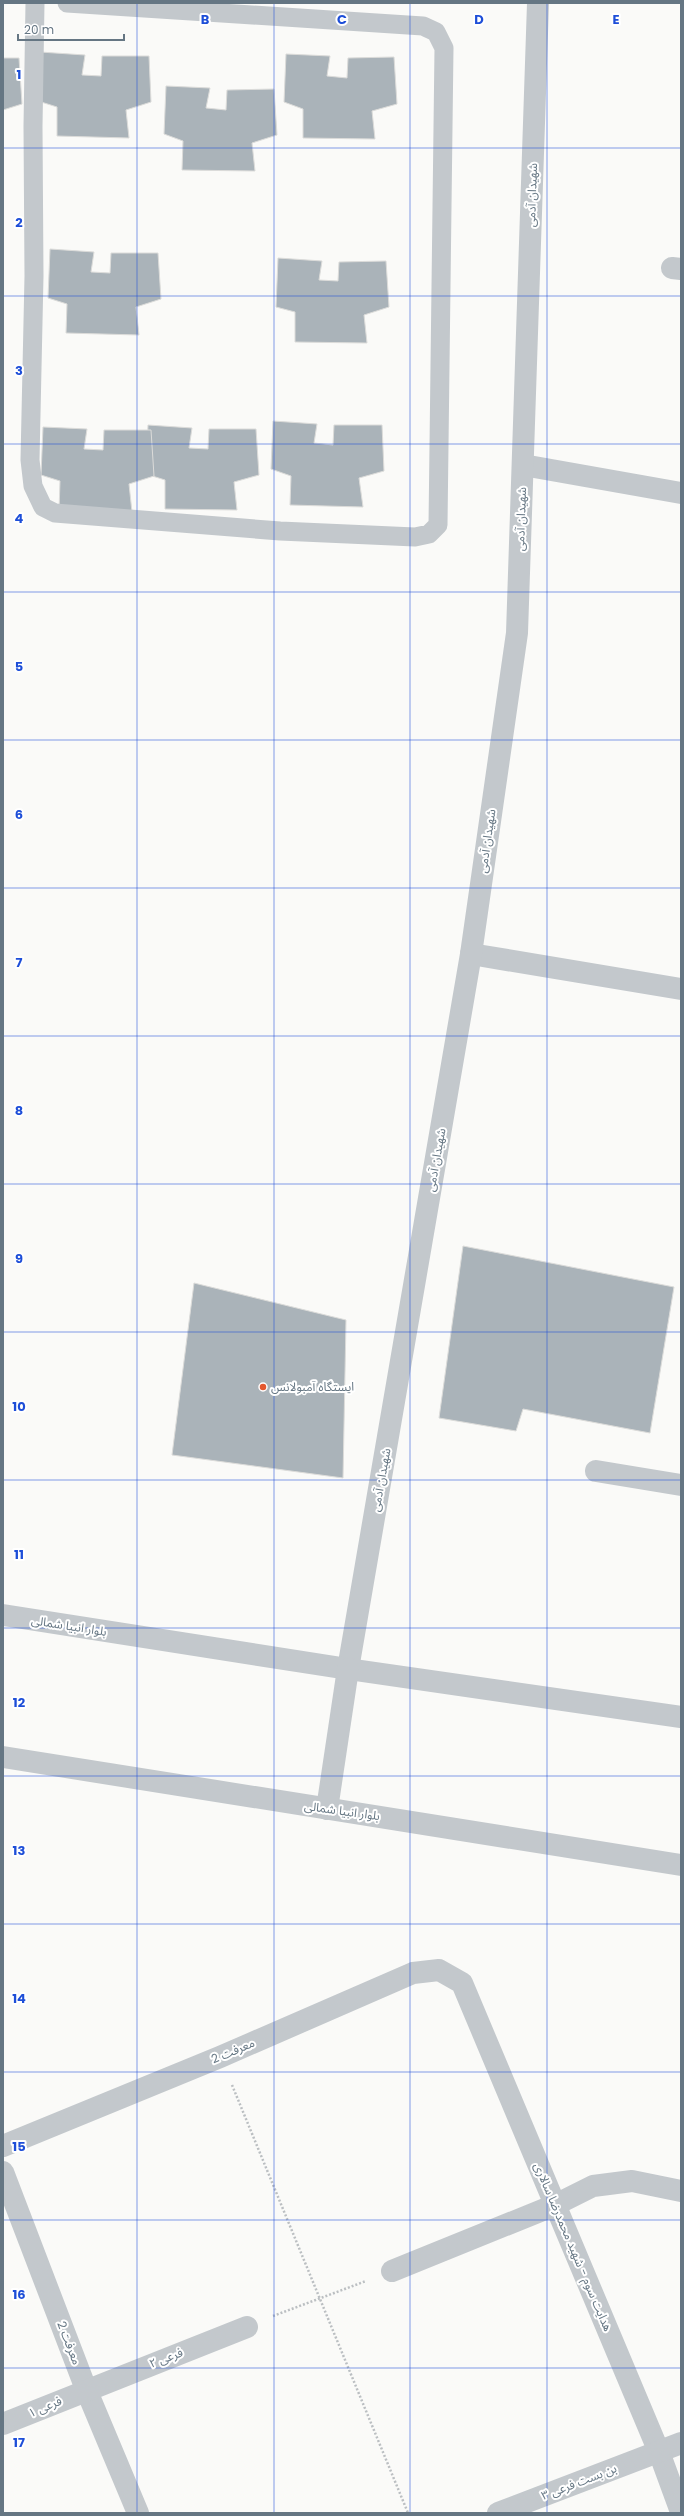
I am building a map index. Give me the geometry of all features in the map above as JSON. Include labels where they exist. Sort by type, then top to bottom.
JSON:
[{"type":"street","name":"شهیدان آدمی","points":[[327,1809],[348,1669],[471,954],[517,634],[538,3]]},
{"type":"street","points":[[523,465],[681,493]]},
{"type":"street","points":[[471,954],[681,989]]},
{"type":"street","points":[[596,1471],[681,1485]]},
{"type":"street","name":"بلوار انبیا شمالی","points":[[3,1615],[348,1669],[681,1716]]},
{"type":"street","name":"بلوار انبیا شمالی","points":[[3,1757],[681,1865]]},
{"type":"street","name":"معرفت 2","points":[[3,2146],[220,2057],[413,1973],[439,1970],[462,1983]]},
{"type":"street","name":"هدایت سوم - شهید محمدرضا سالاری","points":[[462,1983],[659,2452],[681,2512]]},
{"type":"street","name":"معرفت 2","points":[[3,2172],[86,2389],[138,2513]]},
{"type":"street","points":[[392,2271],[555,2205],[593,2186],[632,2181],[681,2191]]},
{"type":"street","name":"فرعی ۲","points":[[86,2389],[247,2327]]},
{"type":"street","name":"فرعی ۱","points":[[3,2424],[86,2389]]},
{"type":"street","name":"بن بست فرعی ۳","points":[[498,2513],[681,2444]]},
{"type":"lane","points":[[35,3],[34,276],[30,460],[33,486],[43,507],[63,513],[280,531],[415,537],[429,534],[438,526],[443,177],[444,48],[436,32],[423,26],[67,3]]},
{"type":"path","points":[[220,2057],[408,2513]]},
{"type":"path","points":[[247,2327],[392,2271]]},
{"type":"building","points":[[40,52],[85,55],[82,75],[101,76],[102,56],[149,56],[151,102],[126,110],[129,138],[57,136],[57,107],[38,101]]},
{"type":"building","points":[[286,54],[330,56],[327,76],[347,78],[348,58],[394,57],[397,104],[372,111],[375,139],[303,138],[303,109],[284,102]]},
{"type":"building","points":[[3,58],[19,58],[22,104],[3,110]]},
{"type":"building","points":[[166,86],[210,88],[206,108],[226,110],[227,90],[274,89],[277,135],[252,143],[255,171],[182,170],[183,141],[164,134]]},
{"type":"building","points":[[50,249],[94,252],[91,272],[110,273],[111,253],[158,253],[161,299],[136,307],[139,335],[66,333],[67,304],[48,298]]},
{"type":"building","points":[[278,258],[322,261],[319,280],[338,281],[339,262],[386,261],[389,307],[364,315],[367,343],[295,342],[295,312],[276,307]]},
{"type":"building","points":[[273,421],[317,424],[314,443],[333,445],[334,425],[382,425],[384,471],[359,478],[363,507],[290,505],[291,476],[271,469]]},
{"type":"building","points":[[148,425],[192,428],[189,448],[208,449],[209,429],[256,429],[259,475],[234,482],[237,510],[165,509],[165,480],[146,474]]},
{"type":"building","points":[[43,427],[87,429],[84,449],[103,450],[104,430],[151,430],[154,476],[129,484],[132,512],[59,511],[60,481],[41,475]]},
{"type":"building","points":[[463,1246],[674,1287],[650,1433],[523,1409],[516,1431],[439,1418]]},
{"type":"building","name":"ایستگاه آمبولانس","points":[[194,1283],[346,1320],[343,1478],[172,1455]]},
{"type":"place","name":"ایستگاه آمبولانس","points":[[263,1387]]}]
